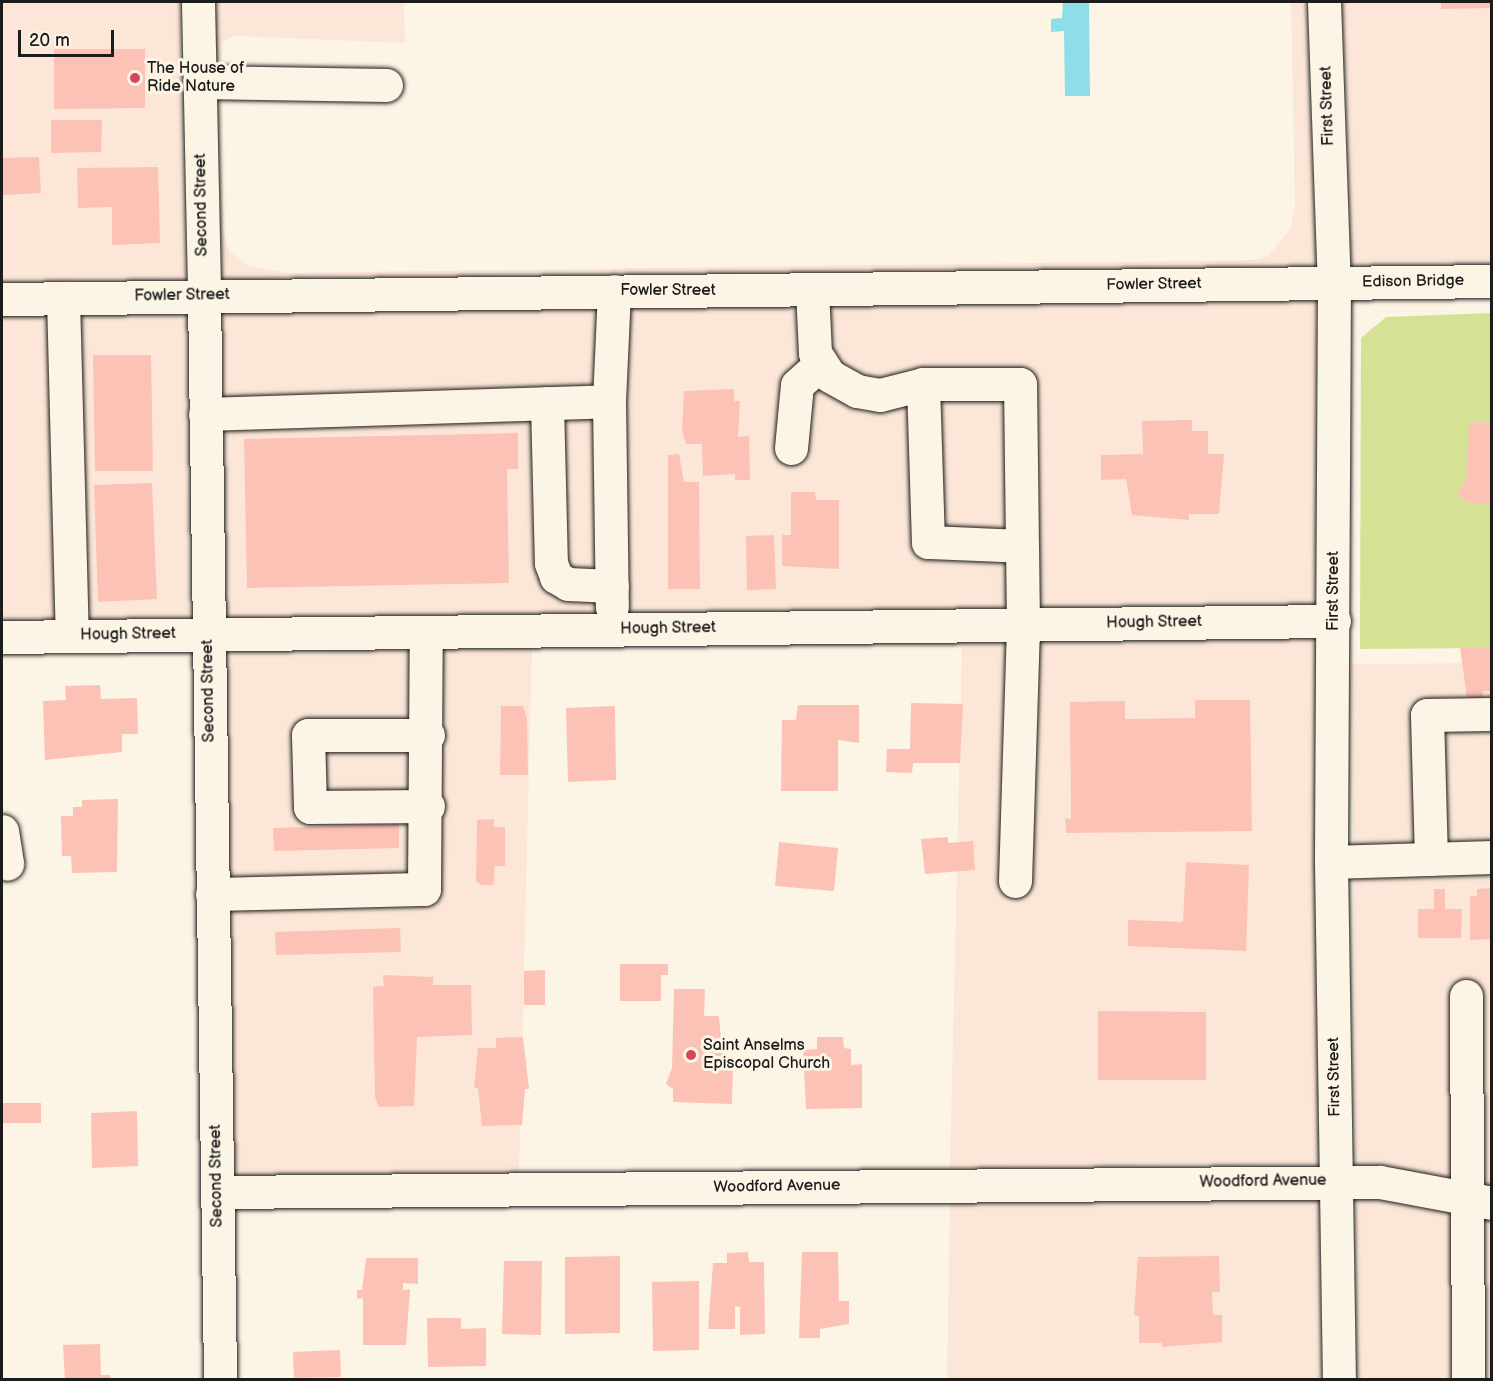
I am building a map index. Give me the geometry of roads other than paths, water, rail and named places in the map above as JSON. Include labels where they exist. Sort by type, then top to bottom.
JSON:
[{"type":"main road","name":"Second Street","points":[[198,2],[220,1380]]},
{"type":"main road","name":"First Street","points":[[1324,2],[1334,282],[1332,862],[1339,1380]]},
{"type":"main road","points":[[200,82],[386,85]]},
{"type":"main road","name":"Edison Bridge","points":[[1334,282],[1491,281]]},
{"type":"main road","name":"Fowler Street","points":[[2,299],[1334,282]]},
{"type":"main road","points":[[812,290],[819,365]]},
{"type":"main road","points":[[613,630],[609,401],[614,291]]},
{"type":"main road","points":[[63,298],[72,636]]},
{"type":"main road","points":[[819,365],[857,391],[880,395],[923,384],[1020,384],[1023,625],[1016,881]]},
{"type":"main road","points":[[792,448],[797,385],[819,365]]},
{"type":"main road","points":[[923,384],[928,542],[1022,546]]},
{"type":"main road","points":[[205,414],[609,401]]},
{"type":"main road","points":[[547,403],[554,570],[568,584],[612,586]]},
{"type":"main road","name":"Hough Street","points":[[2,637],[1334,621]]},
{"type":"main road","points":[[212,894],[424,889],[428,806],[426,632]]},
{"type":"main road","points":[[1431,859],[1427,715],[1491,714]]},
{"type":"main road","points":[[428,735],[308,735],[310,807],[428,806]]},
{"type":"main road","points":[[2,831],[7,864]]},
{"type":"main road","points":[[1332,862],[1491,857]]},
{"type":"main road","points":[[1466,996],[1479,1201],[1468,1380]]},
{"type":"main road","points":[[1337,1182],[1398,1183],[1479,1201]]},
{"type":"main road","name":"Woodford Avenue","points":[[217,1192],[1337,1182]]},
{"type":"water","points":[[1063,2],[1089,2],[1090,96],[1065,96],[1064,31],[1051,32],[1051,19],[1062,18]]},
{"type":"place","name":"The House of Ride Nature","points":[[135,78]]},
{"type":"place","name":"Saint Anselms Episcopal Church","points":[[691,1055]]}]
